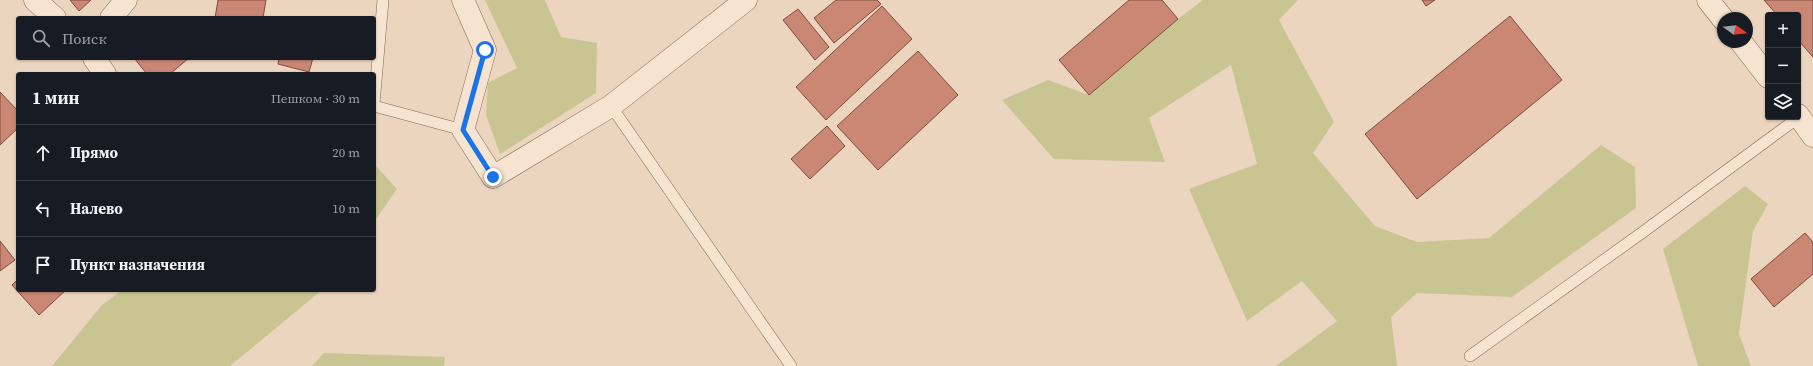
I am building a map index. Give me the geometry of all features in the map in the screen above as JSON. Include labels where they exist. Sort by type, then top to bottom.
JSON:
[{"type":"street","points":[[35,0],[53,16]]},
{"type":"street","points":[[113,16],[126,0]]},
{"type":"street","points":[[463,0],[485,50],[463,130],[493,177],[610,106],[746,0]]},
{"type":"street","points":[[1746,48],[1765,73]]},
{"type":"street","points":[[95,60],[104,72]]},
{"type":"street","points":[[1801,119],[1813,136]]},
{"type":"lane","points":[[376,82],[383,0]]},
{"type":"lane","points":[[376,106],[463,130]]},
{"type":"lane","points":[[610,106],[791,366]]},
{"type":"lane","points":[[1470,356],[1643,232],[1794,120]]},
{"type":"shaded area","points":[[485,0],[545,0],[561,37],[597,43],[596,93],[500,154],[486,115],[488,83],[517,68]]},
{"type":"shaded area","points":[[1203,0],[1298,0],[1279,20],[1334,122],[1313,153],[1375,226],[1417,242],[1489,238],[1601,145],[1635,167],[1636,208],[1512,297],[1417,293],[1391,317],[1397,366],[1276,366],[1337,321],[1302,281],[1247,321],[1189,189],[1257,164],[1231,65],[1149,118],[1165,162],[1054,159],[1002,100],[1048,80],[1089,95],[1178,19]]},
{"type":"shaded area","points":[[376,166],[397,189],[376,219]]},
{"type":"shaded area","points":[[1745,186],[1768,204],[1753,231],[1739,334],[1751,366],[1698,366],[1663,249]]},
{"type":"shaded area","points":[[119,292],[320,292],[230,366],[52,366],[102,305]]},
{"type":"shaded area","points":[[324,353],[445,357],[444,366],[312,366]]},
{"type":"building","points":[[70,0],[91,0],[79,11]]},
{"type":"building","points":[[218,0],[266,0],[263,16],[215,16]]},
{"type":"building","points":[[836,0],[877,0],[881,4],[834,43],[814,18]]},
{"type":"building","points":[[1129,0],[1162,0],[1178,19],[1089,95],[1059,60]]},
{"type":"building","points":[[1422,0],[1435,0],[1426,6]]},
{"type":"building","points":[[1764,0],[1813,0],[1813,57],[1801,43],[1801,12],[1774,12]]},
{"type":"building","points":[[882,6],[912,39],[826,120],[796,87]]},
{"type":"building","points":[[798,9],[829,47],[815,60],[783,20]]},
{"type":"building","points":[[1510,16],[1562,80],[1417,199],[1365,134]]},
{"type":"building","points":[[918,51],[958,95],[878,170],[837,126]]},
{"type":"building","points":[[136,60],[187,60],[172,72],[145,72]]},
{"type":"building","points":[[279,60],[312,60],[309,72],[278,64]]},
{"type":"building","points":[[0,92],[16,109],[16,130],[0,145]]},
{"type":"building","points":[[827,126],[845,146],[810,179],[791,159]]},
{"type":"building","points":[[1805,233],[1813,242],[1813,274],[1774,307],[1751,279]]},
{"type":"building","points":[[0,241],[15,260],[0,271]]},
{"type":"building","points":[[16,281],[16,289],[12,285]]},
{"type":"building","points":[[18,292],[64,292],[39,315]]},
{"type":"route","points":[[485,50],[463,130],[493,177]]}]
